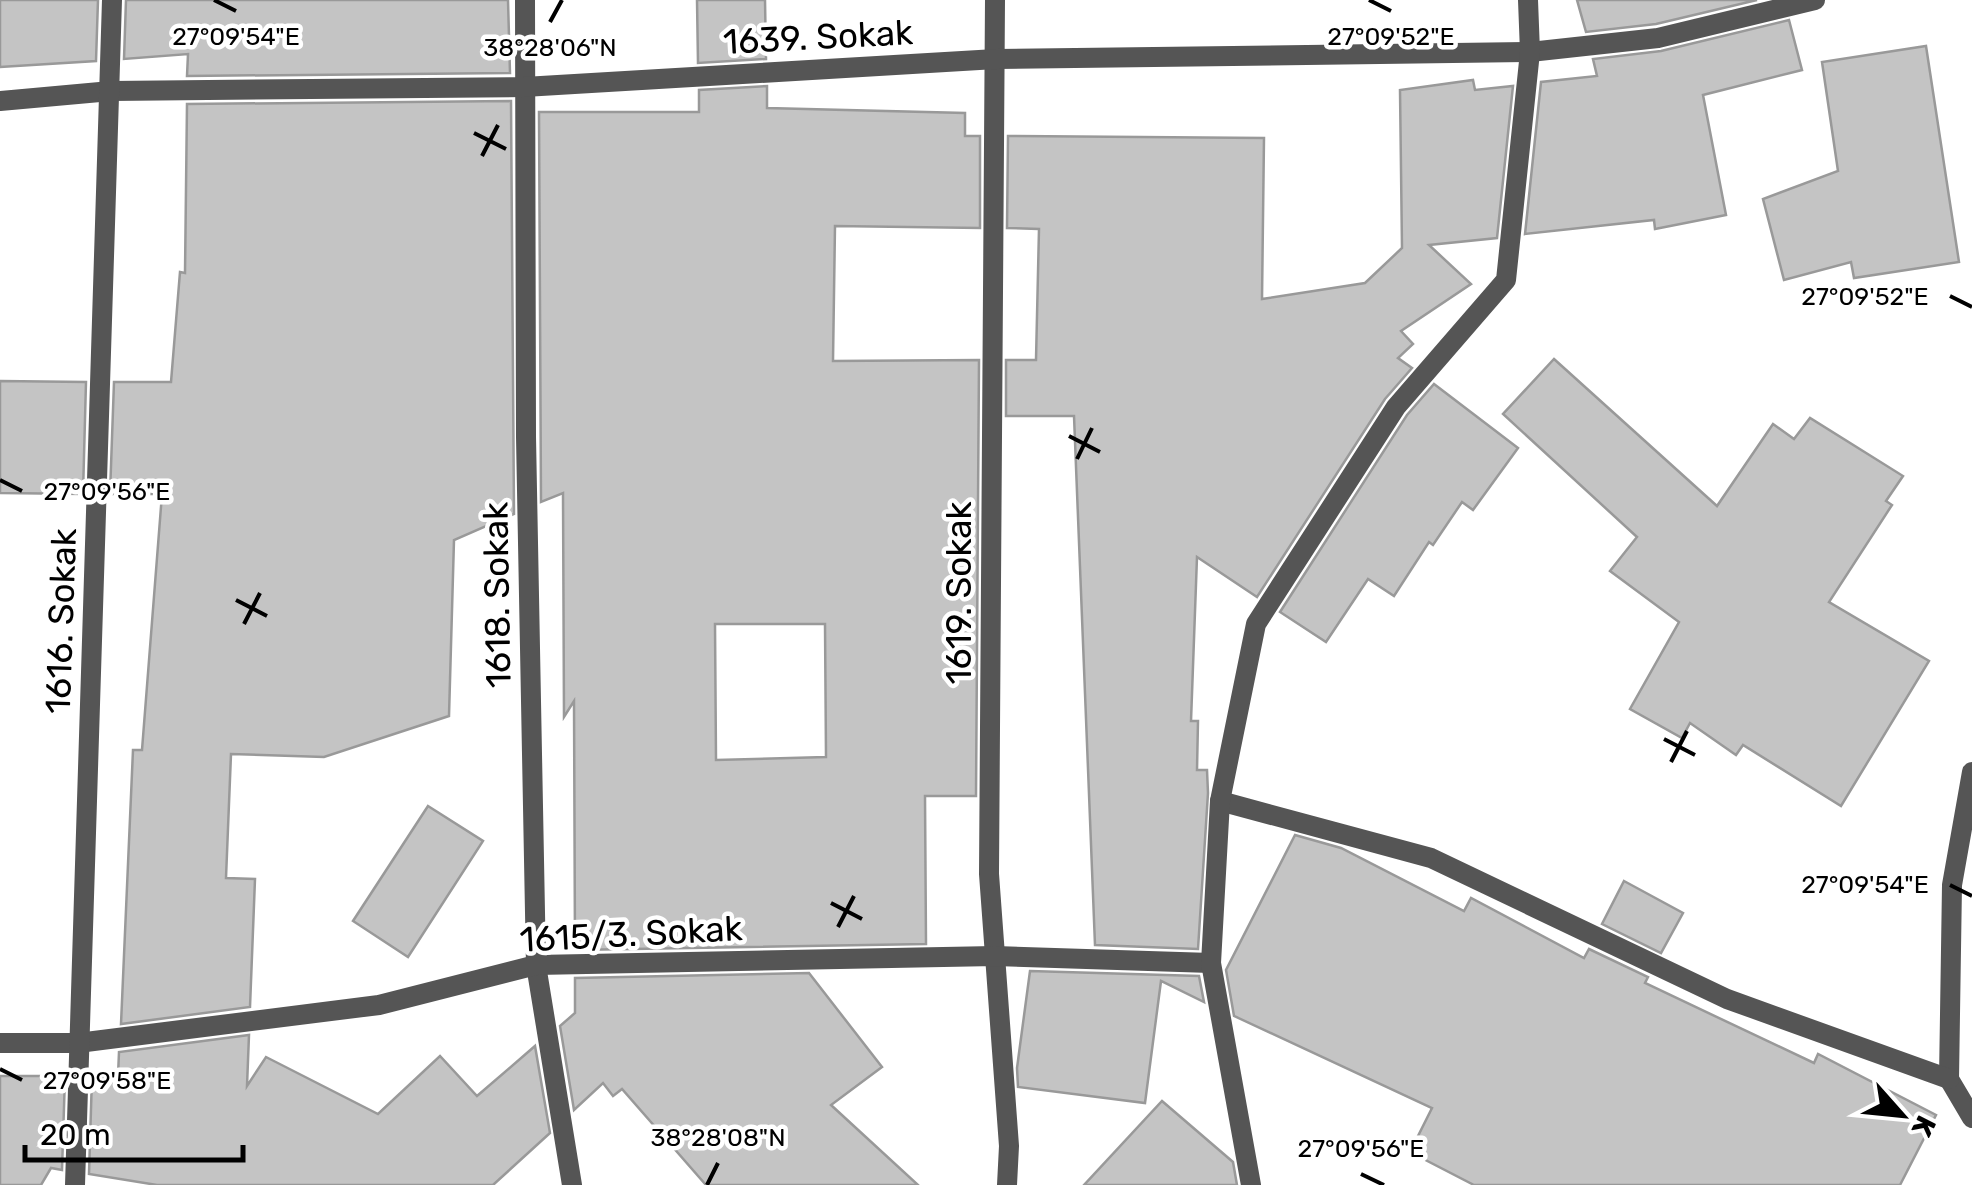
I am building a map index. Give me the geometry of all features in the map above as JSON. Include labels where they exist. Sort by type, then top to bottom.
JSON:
[{"type":"street","name":"1616. Sokak","points":[[75,1175],[112,0]]},
{"type":"street","name":"1618. Sokak","points":[[525,0],[526,437],[536,964],[572,1185]]},
{"type":"street","name":"1619. Sokak","points":[[995,0],[989,874],[1009,1146],[1007,1185]]},
{"type":"street","points":[[1252,1185],[1211,963],[1220,801],[1256,624],[1396,406],[1506,280],[1530,52],[1528,0]]},
{"type":"street","name":"1639. Sokak","points":[[0,101],[111,91],[524,87],[996,59],[1530,52],[1658,38],[1814,0]]},
{"type":"street","points":[[1972,772],[1952,885],[1948,1079],[1972,1118]]},
{"type":"street","points":[[1220,801],[1430,858],[1727,999],[1948,1079]]},
{"type":"street","points":[[1952,885],[1972,868]]},
{"type":"street","name":"1615/3. Sokak","points":[[0,1043],[78,1043],[379,1006],[536,964],[995,956],[1211,963]]},
{"type":"street","points":[[64,1185],[75,1175]]},
{"type":"building","points":[[0,0],[98,0],[96,61],[0,67]]},
{"type":"building","points":[[126,0],[508,0],[510,73],[187,76],[188,54],[124,59]]},
{"type":"building","points":[[697,0],[765,0],[766,59],[698,63]]},
{"type":"building","points":[[1577,0],[1757,0],[1656,24],[1586,32]]},
{"type":"building","points":[[1789,20],[1802,70],[1703,95],[1726,215],[1655,229],[1654,220],[1525,234],[1541,82],[1597,76],[1593,59],[1661,51]]},
{"type":"building","points":[[1926,46],[1959,262],[1854,278],[1851,262],[1784,280],[1763,199],[1838,171],[1822,62]]},
{"type":"building","points":[[1473,80],[1475,90],[1513,86],[1497,238],[1429,245],[1471,284],[1401,331],[1413,344],[1398,358],[1412,368],[1385,399],[1257,597],[1197,557],[1191,721],[1198,721],[1197,770],[1207,770],[1208,793],[1198,949],[1095,945],[1074,416],[1006,416],[1006,360],[1036,360],[1039,229],[1007,228],[1008,136],[1264,138],[1262,299],[1365,283],[1402,248],[1400,90]]},
{"type":"building","points":[[767,86],[767,108],[965,113],[965,136],[980,136],[980,228],[835,226],[833,361],[979,360],[976,796],[925,796],[926,944],[575,950],[574,701],[564,717],[563,493],[541,502],[539,112],[699,112],[699,90]],"holes":[[[715,624],[825,624],[826,757],[716,760]]]},
{"type":"building","points":[[511,101],[514,514],[454,540],[449,716],[324,757],[231,754],[226,878],[255,879],[250,1007],[121,1024],[133,750],[142,750],[162,494],[110,494],[114,382],[171,382],[180,272],[185,273],[187,104]]},
{"type":"building","points":[[1554,359],[1717,506],[1773,424],[1794,439],[1810,418],[1903,476],[1886,501],[1892,505],[1829,602],[1929,661],[1841,806],[1743,745],[1736,755],[1690,723],[1682,738],[1630,709],[1679,622],[1610,571],[1637,537],[1503,414]]},
{"type":"building","points":[[0,381],[86,382],[83,494],[0,493]]},
{"type":"building","points":[[1434,384],[1518,448],[1473,510],[1462,502],[1433,545],[1429,542],[1394,596],[1368,579],[1326,642],[1280,612],[1407,415]]},
{"type":"building","points":[[428,806],[483,841],[408,957],[353,921]]},
{"type":"building","points":[[1295,835],[1341,848],[1464,911],[1471,898],[1584,958],[1589,949],[1648,977],[1645,983],[1814,1063],[1818,1054],[1936,1115],[1900,1185],[1474,1185],[1410,1152],[1432,1108],[1234,1016],[1226,970]]},
{"type":"building","points":[[1624,881],[1683,913],[1661,953],[1602,924]]},
{"type":"building","points":[[1030,971],[1199,976],[1204,1002],[1161,981],[1145,1103],[1018,1087]]},
{"type":"building","points":[[809,973],[882,1067],[831,1105],[918,1185],[706,1185],[622,1089],[613,1096],[603,1083],[574,1110],[560,1026],[575,1013],[575,978]]},
{"type":"building","points":[[249,1035],[247,1086],[266,1057],[378,1114],[440,1056],[477,1096],[535,1046],[550,1133],[493,1185],[157,1185],[89,1174],[92,1076],[118,1076],[119,1052]]},
{"type":"building","points":[[0,1076],[65,1076],[62,1170],[51,1168],[41,1185],[0,1185]]},
{"type":"building","points":[[1162,1101],[1233,1162],[1237,1185],[1084,1185]]}]
